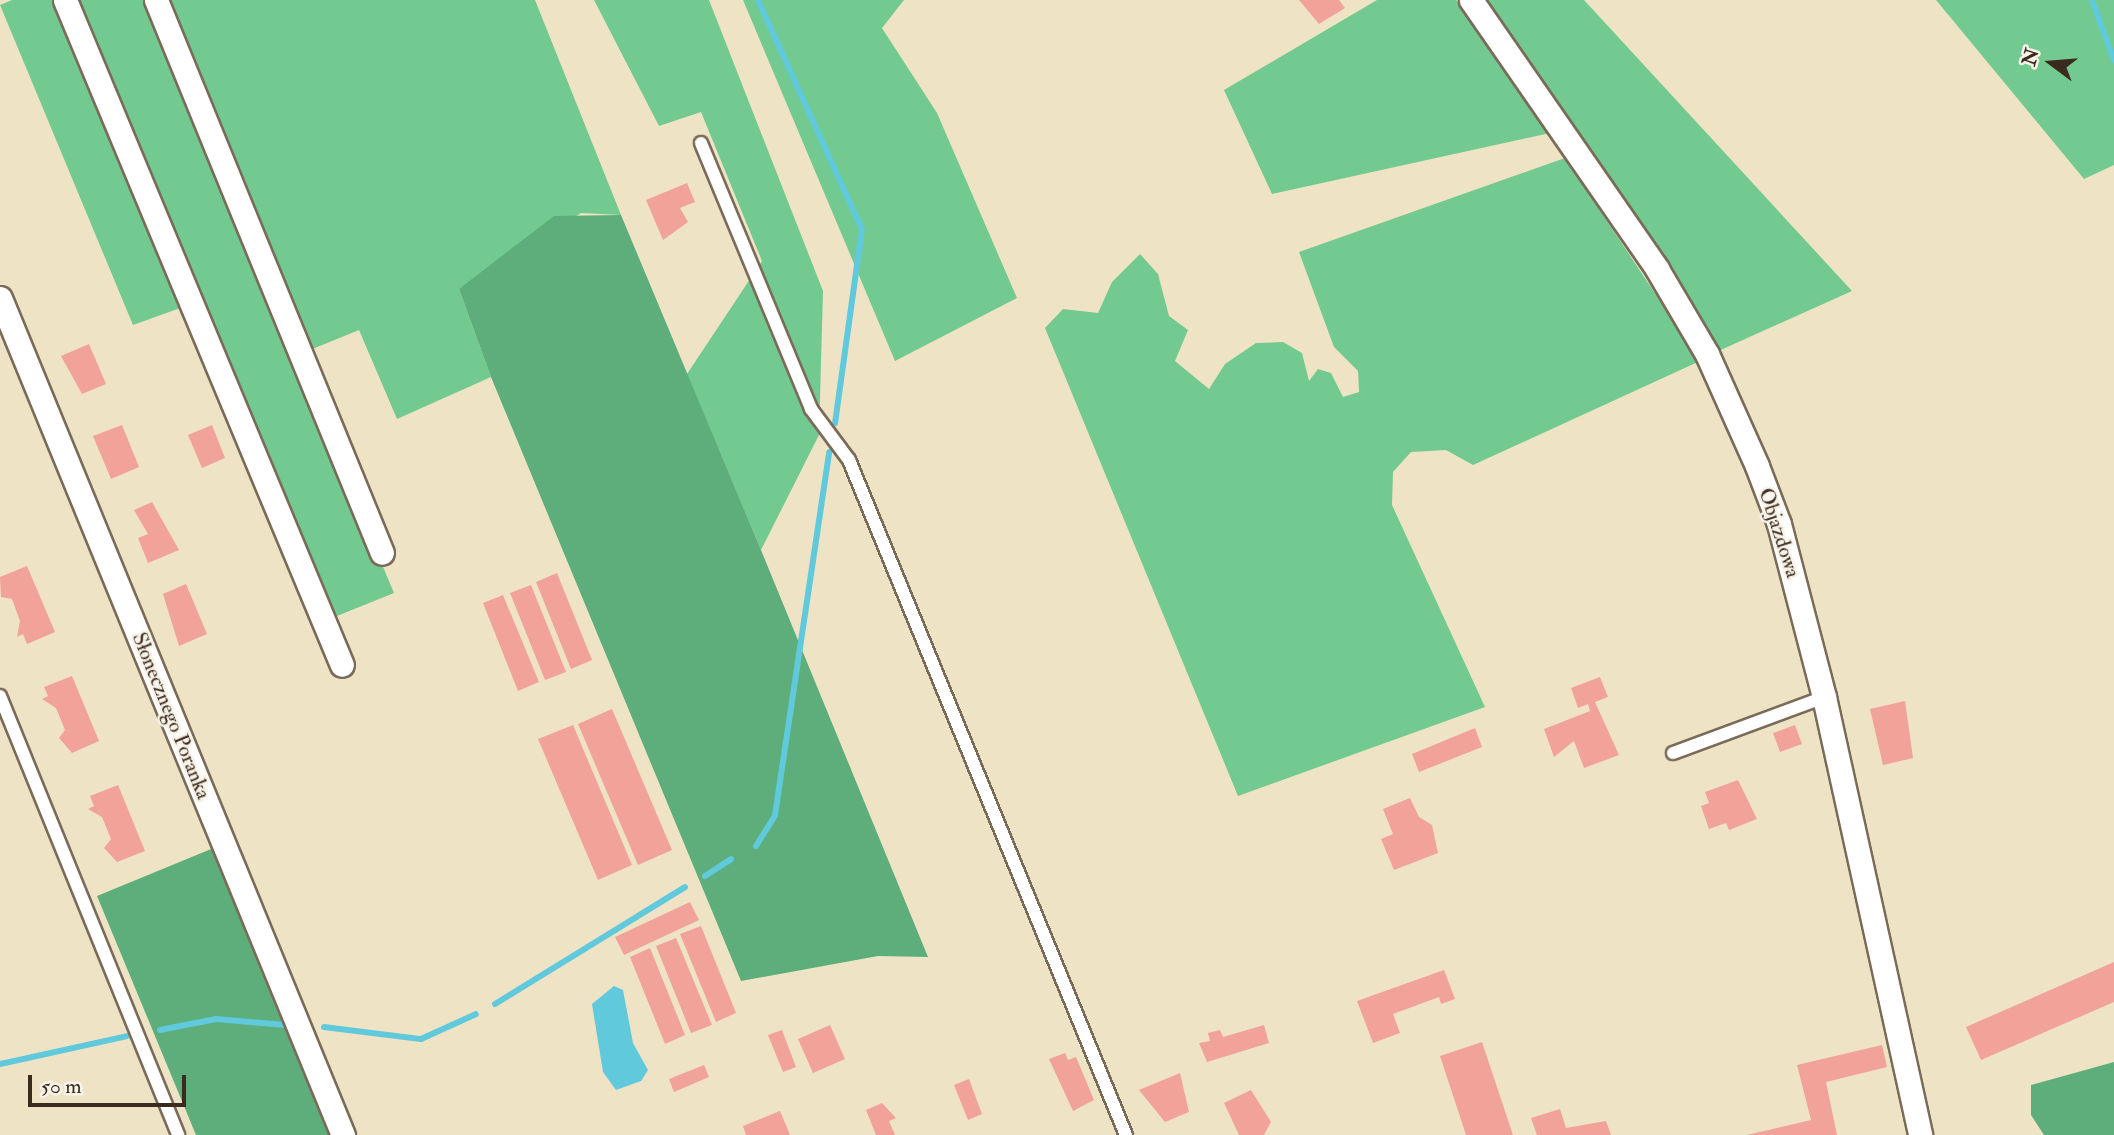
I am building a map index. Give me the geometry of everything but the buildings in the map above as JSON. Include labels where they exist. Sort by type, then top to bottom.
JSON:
[{"type":"street","points":[[65,0],[342,665]]},
{"type":"street","points":[[156,0],[382,553]]},
{"type":"street","name":"Objazdowa","points":[[1471,0],[1657,269],[1707,354],[1779,524],[1824,697],[1920,1135]]},
{"type":"street","name":"Słonecznego Poranka","points":[[0,298],[343,1135]]},
{"type":"lane","points":[[701,143],[811,409],[849,460],[1126,1135]]},
{"type":"lane","points":[[0,696],[178,1135]]},
{"type":"lane","points":[[1673,753],[1824,697]]},
{"type":"green space","points":[[12,0],[56,0],[183,307],[133,325],[0,5]]},
{"type":"green space","points":[[78,0],[146,0],[394,593],[332,618]]},
{"type":"green space","points":[[164,0],[535,0],[621,215],[581,213],[459,289],[491,377],[397,419],[359,330],[310,350]]},
{"type":"green space","points":[[594,0],[709,0],[823,291],[819,435],[761,550],[687,374],[762,261],[701,112],[659,126]]},
{"type":"green space","points":[[743,0],[904,0],[882,28],[937,113],[1017,298],[895,361]]},
{"type":"green space","points":[[1377,0],[1456,0],[1555,132],[1272,194],[1224,90]]},
{"type":"green space","points":[[1479,0],[1584,0],[1852,291],[1714,353]]},
{"type":"green space","points":[[1936,0],[2114,0],[2114,165],[2084,179]]},
{"type":"green space","points":[[1565,158],[1700,361],[1473,465],[1446,450],[1411,452],[1393,472],[1392,505],[1485,707],[1238,796],[1045,328],[1063,309],[1098,313],[1112,282],[1140,254],[1158,274],[1169,316],[1188,330],[1175,361],[1209,389],[1225,364],[1256,343],[1283,342],[1302,353],[1309,381],[1318,369],[1331,373],[1343,397],[1359,392],[1358,371],[1334,347],[1299,252]]},
{"type":"green space","points":[[621,215],[928,957],[878,956],[741,981],[491,377],[459,289],[554,216]]},
{"type":"green space","points":[[216,847],[333,1135],[196,1135],[97,896]]},
{"type":"green space","points":[[2114,1062],[2114,1135],[2044,1135],[2031,1115],[2031,1085]]},
{"type":"water","points":[[614,986],[623,990],[633,1043],[648,1070],[641,1081],[616,1090],[603,1072],[592,1004]]},
{"type":"waterway","points":[[758,0],[862,229],[835,423]]},
{"type":"waterway","points":[[2092,0],[2114,60]]},
{"type":"waterway","points":[[756,846],[775,815],[829,452]]},
{"type":"waterway","points":[[705,876],[731,859]]},
{"type":"waterway","points":[[495,1004],[685,887]]},
{"type":"waterway","points":[[324,1027],[421,1039],[476,1014]]},
{"type":"waterway","points":[[160,1030],[216,1019],[286,1025]]},
{"type":"waterway","points":[[0,1064],[127,1036]]}]
